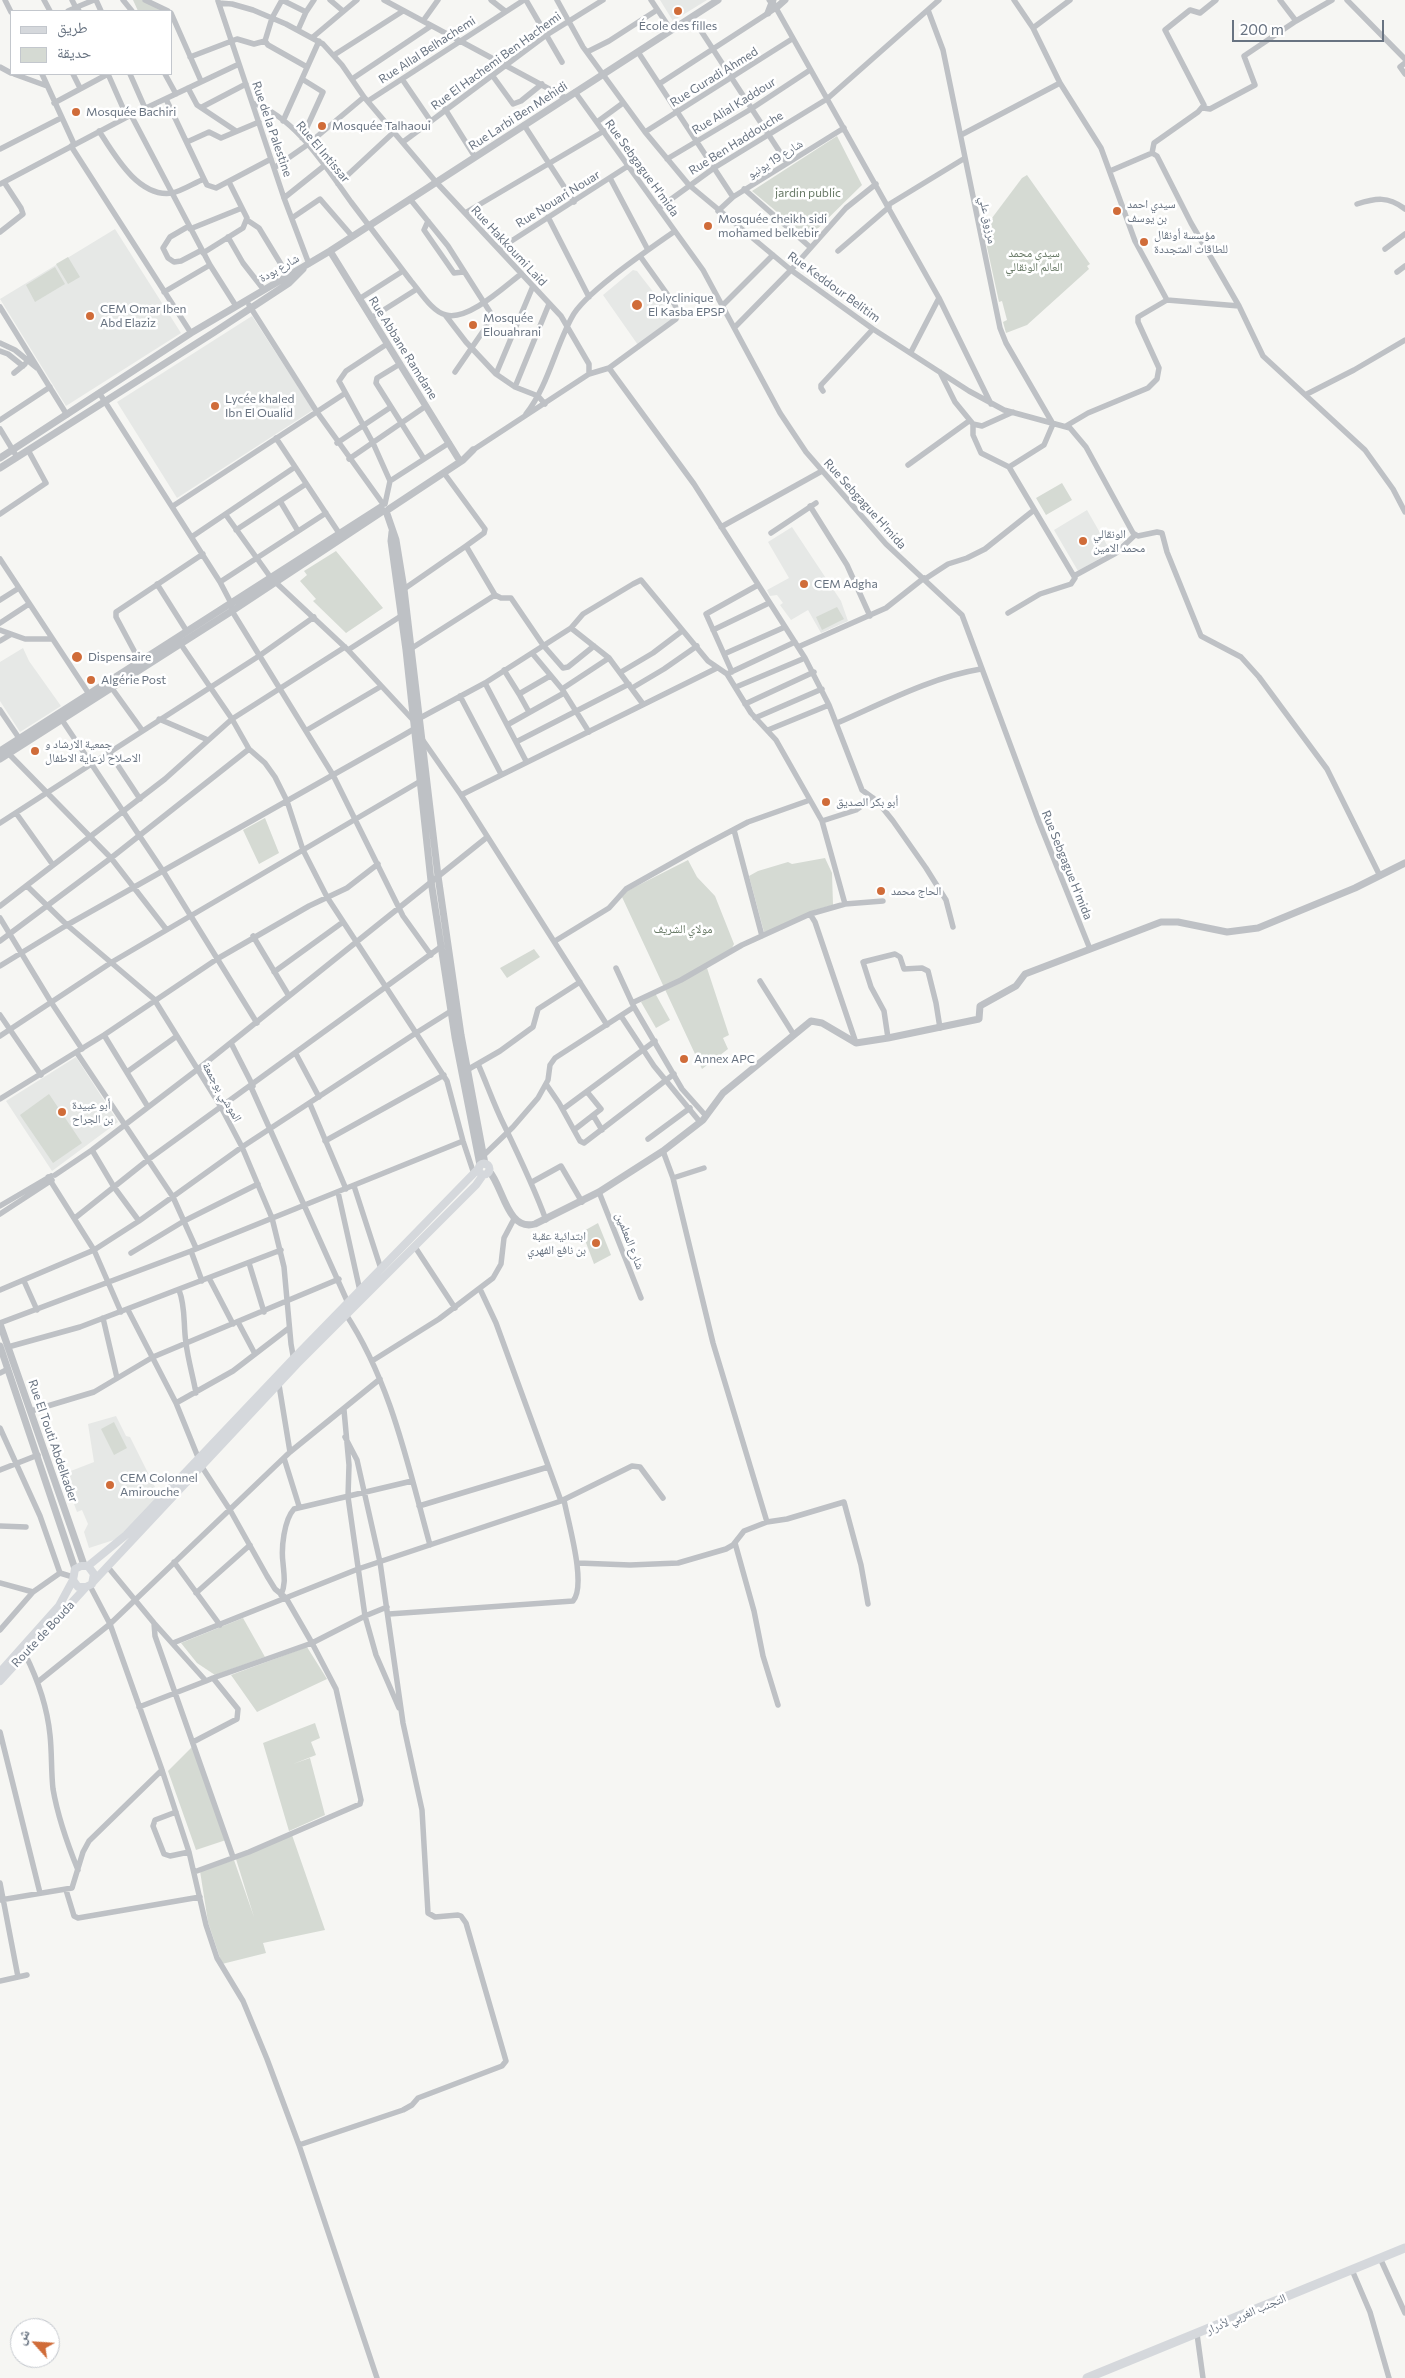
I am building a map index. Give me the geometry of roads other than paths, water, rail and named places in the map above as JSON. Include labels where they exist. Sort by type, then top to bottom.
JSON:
[{"type":"main road","points":[[86,1566],[94,1574],[89,1586],[78,1587],[74,1575],[126,1535],[198,1459],[344,1312],[415,1247],[476,1185],[482,1168]]},
{"type":"main road","points":[[344,1312],[348,1303],[482,1168]]},
{"type":"main road","name":"Route de Bouda","points":[[0,1681],[279,1385],[295,1362]]},
{"type":"main road","name":"Route de Bouda","points":[[0,1672],[59,1606],[74,1575]]},
{"type":"main road","name":"التجنب الغربي لأدرار","points":[[1087,2378],[1405,2248]]},
{"type":"street","points":[[72,0],[77,9],[95,0]]},
{"type":"street","points":[[123,0],[131,10]]},
{"type":"street","points":[[145,0],[165,10]]},
{"type":"street","points":[[306,12],[282,0],[272,18],[265,41],[268,46],[307,67]]},
{"type":"street","points":[[298,30],[314,0]]},
{"type":"street","points":[[330,0],[343,11]]},
{"type":"street","points":[[283,121],[307,67],[316,39],[343,11],[357,0]]},
{"type":"street","points":[[384,0],[566,98]]},
{"type":"street","points":[[423,22],[438,0]]},
{"type":"street","points":[[492,0],[505,11]]},
{"type":"street","points":[[525,0],[562,62]]},
{"type":"street","name":"Rue Allal Belhachemi","points":[[274,168],[366,99],[402,79],[459,40],[525,0]]},
{"type":"street","name":"Rue Keddour Belitim","points":[[557,0],[587,52],[645,132],[689,185],[718,210],[791,270],[873,329],[912,352],[991,404],[1012,412],[1066,426]]},
{"type":"street","name":"Rue El Hachemi Ben Hachemi","points":[[403,142],[504,65],[545,36],[603,0]]},
{"type":"street","points":[[651,0],[672,30]]},
{"type":"street","name":"Rue Larbi Ben Mehidi","points":[[309,264],[718,0]]},
{"type":"street","points":[[659,84],[768,12],[773,3],[785,0]]},
{"type":"street","name":"Rue Ben Haddouche","points":[[659,208],[714,168],[827,99],[940,0]]},
{"type":"street","points":[[1014,0],[1033,28],[1060,83],[1101,148],[1135,242],[1167,300]]},
{"type":"street","points":[[1033,28],[1070,0]]},
{"type":"street","points":[[1202,108],[1203,101],[1165,31],[1190,10],[1200,12],[1216,0]]},
{"type":"street","points":[[1280,0],[1296,21]]},
{"type":"street","points":[[1152,153],[1154,143],[1202,108],[1210,109],[1255,85],[1244,56],[1296,21],[1332,0]]},
{"type":"street","points":[[1348,0],[1405,59]]},
{"type":"street","name":"Rue Hakkoumi Laid","points":[[219,2],[239,6],[272,18],[316,39],[334,55],[366,99],[436,182],[568,324],[589,364],[589,374]]},
{"type":"street","name":"Rue de la Palestine","points":[[219,2],[284,198],[309,264]]},
{"type":"street","points":[[773,3],[939,298],[991,404]]},
{"type":"street","points":[[334,55],[403,10]]},
{"type":"street","points":[[587,52],[609,41],[657,10]]},
{"type":"street","name":"مرزوق علي","points":[[928,10],[943,50],[1002,334],[1053,424]]},
{"type":"street","points":[[172,15],[201,82]]},
{"type":"street","points":[[692,17],[787,163]]},
{"type":"street","points":[[352,79],[430,26]]},
{"type":"street","points":[[190,56],[231,40],[239,39],[254,44],[265,41]]},
{"type":"street","name":"Rue Guradi Ahmed","points":[[645,132],[792,39]]},
{"type":"street","points":[[638,52],[733,197]]},
{"type":"street","points":[[1405,63],[1400,67],[1405,74]]},
{"type":"street","points":[[1,230],[23,214],[2,183],[129,116],[239,64]]},
{"type":"street","name":"Rue Alial Kaddour","points":[[667,159],[751,109],[810,70]]},
{"type":"street","points":[[17,75],[47,86]]},
{"type":"street","points":[[42,75],[73,145],[191,333]]},
{"type":"street","points":[[74,75],[80,88]]},
{"type":"street","points":[[54,103],[106,75]]},
{"type":"street","points":[[108,75],[202,251],[236,306]]},
{"type":"street","points":[[130,75],[145,108]]},
{"type":"street","points":[[166,75],[176,94]]},
{"type":"street","points":[[492,75],[513,104],[520,101],[542,84]]},
{"type":"street","points":[[302,79],[323,92],[302,138]]},
{"type":"street","points":[[402,79],[430,120]]},
{"type":"street","points":[[961,135],[1060,83]]},
{"type":"street","points":[[202,107],[246,84]]},
{"type":"street","points":[[188,88],[195,102],[236,131]]},
{"type":"street","name":"Rue Sebgague H'mida","points":[[575,92],[703,270],[785,421],[806,452],[901,560],[960,611],[1090,949]]},
{"type":"street","points":[[166,99],[207,185],[213,188],[229,182],[271,159]]},
{"type":"street","points":[[597,122],[623,103]]},
{"type":"street","name":"Rue El Intissar","points":[[252,104],[263,107],[302,138],[417,289],[434,308],[446,316],[472,349],[496,374],[515,387],[538,396]]},
{"type":"street","points":[[445,109],[475,157]]},
{"type":"street","points":[[0,149],[61,118]]},
{"type":"street","points":[[187,142],[209,132],[221,138],[259,122]]},
{"type":"street","points":[[524,125],[574,202]]},
{"type":"street","name":"شارع 19 يونيو","points":[[718,210],[744,189],[844,128]]},
{"type":"street","points":[[100,131],[116,159],[131,175],[152,190],[172,193],[204,179]]},
{"type":"street","points":[[465,213],[604,131]]},
{"type":"street","points":[[338,184],[394,132]]},
{"type":"street","points":[[1110,171],[1152,153]]},
{"type":"street","points":[[1152,153],[1159,157],[1191,223],[1239,306],[1263,356],[1274,368],[1307,394],[1371,456],[1393,489],[1405,512]]},
{"type":"street","points":[[838,251],[888,206],[965,158]]},
{"type":"street","points":[[284,198],[324,166]]},
{"type":"street","name":"Rue Nouari Nouar","points":[[499,249],[628,166]]},
{"type":"street","points":[[610,178],[648,250]]},
{"type":"street","points":[[229,182],[247,220],[259,228],[287,274]]},
{"type":"street","points":[[735,327],[791,270],[846,208],[876,184]]},
{"type":"street","points":[[744,189],[810,247]]},
{"type":"street","points":[[1357,204],[1383,198],[1405,209]]},
{"type":"street","points":[[292,218],[320,199],[352,236]]},
{"type":"street","points":[[410,199],[461,264],[464,272],[489,308],[490,316],[486,327],[455,372]]},
{"type":"street","points":[[242,208],[170,237],[163,248],[168,258],[174,262],[181,261],[243,228],[247,220]]},
{"type":"street","points":[[548,218],[590,296]]},
{"type":"street","points":[[428,221],[424,230],[453,273],[464,272]]},
{"type":"street","points":[[524,418],[538,396],[568,324],[576,311],[590,296],[675,231]]},
{"type":"street","points":[[430,240],[438,234]]},
{"type":"street","points":[[1385,249],[1405,234]]},
{"type":"street","points":[[228,237],[264,290]]},
{"type":"street","name":"Rue Abbane Ramdane","points":[[330,251],[458,458]]},
{"type":"street","points":[[723,305],[773,255]]},
{"type":"street","points":[[423,484],[458,458],[546,404],[589,374],[609,368],[674,322],[677,313],[675,305],[640,256]]},
{"type":"street","name":"شارع بودة","points":[[0,458],[191,333],[264,290],[287,274],[309,264]]},
{"type":"street","name":"شارع بودة","points":[[0,468],[289,283],[309,264]]},
{"type":"street","points":[[164,292],[210,265]]},
{"type":"street","points":[[1397,272],[1405,266]]},
{"type":"street","points":[[359,299],[403,271]]},
{"type":"street","points":[[446,316],[461,315],[485,302],[521,274]]},
{"type":"street","points":[[496,374],[533,286]]},
{"type":"street","points":[[371,318],[417,289]]},
{"type":"street","points":[[912,352],[939,298]]},
{"type":"street","points":[[246,300],[317,412],[385,507],[396,540],[412,648],[417,719],[414,729],[438,876],[458,1036],[482,1168]]},
{"type":"street","points":[[1135,535],[1086,448],[1076,433],[1066,426],[1088,413],[1148,388],[1157,379],[1159,368],[1138,322],[1138,317],[1167,300],[1239,306]]},
{"type":"street","points":[[515,387],[549,304]]},
{"type":"street","points":[[0,307],[67,415]]},
{"type":"street","points":[[824,391],[820,388],[821,385],[873,329]]},
{"type":"street","points":[[1307,394],[1354,370],[1405,340]]},
{"type":"street","points":[[0,343],[15,350],[26,363]]},
{"type":"street","points":[[0,759],[9,754],[21,742],[140,660],[186,630],[273,580],[385,507],[390,481],[373,443],[339,383],[343,374],[387,344]]},
{"type":"street","points":[[0,350],[40,371]]},
{"type":"street","points":[[14,373],[26,363]]},
{"type":"street","points":[[400,364],[380,376],[376,381],[400,424],[424,459]]},
{"type":"street","points":[[609,368],[694,484],[797,644],[822,689],[862,790],[873,798],[893,821],[933,878],[946,900],[953,927]]},
{"type":"street","points":[[940,371],[955,402],[971,423],[973,435],[981,454],[1008,467],[1074,576],[1074,581],[1070,584],[1040,594],[1008,612]]},
{"type":"street","points":[[0,420],[50,388]]},
{"type":"street","points":[[100,394],[193,536],[231,603],[232,612],[281,688],[333,775],[404,916],[431,955]]},
{"type":"street","points":[[173,506],[344,394]]},
{"type":"street","points":[[538,396],[546,404]]},
{"type":"street","points":[[349,459],[426,406]]},
{"type":"street","points":[[338,443],[391,407]]},
{"type":"street","points":[[908,465],[971,423],[982,426],[1012,412]]},
{"type":"street","points":[[1008,467],[1044,445],[1053,424]]},
{"type":"street","points":[[0,430],[17,457]]},
{"type":"street","points":[[276,438],[339,533]]},
{"type":"street","points":[[390,481],[448,443]]},
{"type":"street","points":[[0,514],[46,483],[28,450]]},
{"type":"street","points":[[0,751],[62,720],[180,642],[232,612],[339,533],[444,473],[463,460],[473,450]]},
{"type":"street","points":[[193,536],[295,468]]},
{"type":"street","points":[[721,527],[822,470]]},
{"type":"street","points":[[404,589],[466,546],[485,530],[444,473]]},
{"type":"street","points":[[236,530],[306,484]]},
{"type":"street","points":[[280,501],[298,531]]},
{"type":"street","points":[[771,532],[813,504],[847,565],[870,616]]},
{"type":"street","points":[[417,719],[485,683],[571,628],[583,614],[641,580],[708,661],[716,668],[729,673],[870,616],[895,602],[924,578],[948,564],[967,558],[985,549],[1034,510]]},
{"type":"street","points":[[220,582],[326,514]]},
{"type":"street","points":[[226,515],[255,559],[273,580],[346,648],[380,687],[417,719]]},
{"type":"street","points":[[392,532],[391,541],[401,616],[417,719],[422,739],[422,780],[431,881],[451,1010],[467,1070],[482,1168]]},
{"type":"street","points":[[1074,576],[1116,553],[1135,535],[1162,533],[1167,552],[1200,636],[1240,657],[1266,685],[1327,769],[1380,876]]},
{"type":"street","points":[[466,546],[495,594],[501,598],[511,598],[543,645],[564,668],[594,646]]},
{"type":"street","points":[[140,660],[115,614],[120,608],[203,554]]},
{"type":"street","points":[[0,558],[89,694]]},
{"type":"street","points":[[0,575],[8,570]]},
{"type":"street","points":[[157,584],[186,630]]},
{"type":"street","points":[[758,585],[706,614],[724,654],[729,673],[745,704],[755,718],[776,740],[822,821],[845,904]]},
{"type":"street","points":[[0,600],[19,588]]},
{"type":"street","points":[[412,648],[495,594]]},
{"type":"street","points":[[714,630],[769,603]]},
{"type":"street","points":[[0,623],[29,604]]},
{"type":"street","points":[[0,906],[140,799],[232,719],[401,616]]},
{"type":"street","points":[[0,822],[260,656],[314,617]]},
{"type":"street","points":[[724,654],[785,627]]},
{"type":"street","points":[[571,628],[609,658],[643,704]]},
{"type":"street","points":[[0,630],[25,639],[52,639]]},
{"type":"street","points":[[621,672],[653,653],[682,631]]},
{"type":"street","points":[[0,641],[10,635]]},
{"type":"street","points":[[180,642],[232,719],[249,749],[272,772],[287,801],[303,850],[327,897],[388,987],[444,1075],[462,1142],[482,1168],[497,1181],[514,1219],[526,1226],[546,1220],[582,1202],[663,1151],[700,1122],[723,1093],[809,1022],[814,1020],[856,1043],[979,1019],[980,1006],[1016,986],[1025,974],[1090,949],[1169,921],[1228,932],[1258,928],[1355,888],[1405,863]]},
{"type":"street","points":[[516,742],[664,669],[696,646]]},
{"type":"street","points":[[532,653],[563,691],[589,732]]},
{"type":"street","points":[[507,725],[563,691],[609,658]]},
{"type":"street","points":[[736,687],[805,658]]},
{"type":"street","points":[[460,795],[716,668]]},
{"type":"street","points":[[837,723],[926,684],[956,673],[981,669]]},
{"type":"street","points":[[504,670],[530,712]]},
{"type":"street","points":[[745,704],[814,672]]},
{"type":"street","points":[[519,694],[550,676]]},
{"type":"street","points":[[485,683],[526,761]]},
{"type":"street","points":[[111,687],[142,730]]},
{"type":"street","points":[[307,730],[380,687]]},
{"type":"street","points":[[755,718],[822,689]]},
{"type":"street","points":[[460,696],[501,774]]},
{"type":"street","points":[[768,730],[829,705]]},
{"type":"street","points":[[0,710],[21,742]]},
{"type":"street","points":[[62,720],[163,871],[256,1023]]},
{"type":"street","points":[[159,720],[208,740]]},
{"type":"street","points":[[0,966],[67,924],[414,729]]},
{"type":"street","points":[[422,739],[555,941],[607,1025]]},
{"type":"street","points":[[0,941],[140,836],[249,749]]},
{"type":"street","points":[[109,752],[140,799]]},
{"type":"street","points":[[9,754],[111,858],[166,929]]},
{"type":"street","points":[[0,1036],[112,962],[190,914],[422,780]]},
{"type":"street","points":[[822,821],[856,810],[873,798]]},
{"type":"street","points":[[555,941],[609,908],[626,889],[734,830],[810,800]]},
{"type":"street","points":[[16,813],[52,865]]},
{"type":"street","points":[[734,830],[762,936]]},
{"type":"street","points":[[0,1214],[15,1201],[92,1150],[198,1069],[486,838]]},
{"type":"street","points":[[0,1099],[104,1035],[253,936],[347,888],[378,864]]},
{"type":"street","name":"الموشي بوجمعة","points":[[27,886],[67,924],[154,1000],[221,1107],[242,1147],[272,1218],[281,1250],[288,1302],[289,1328],[295,1362]]},
{"type":"street","points":[[482,1168],[508,1132],[538,1098],[546,1084],[550,1065],[555,1058],[621,1016],[633,1005],[762,936],[810,914],[845,904],[883,901]]},
{"type":"street","points":[[810,914],[815,922],[856,1043]]},
{"type":"street","points":[[0,918],[79,1051],[173,1197],[184,1221],[202,1281]]},
{"type":"street","points":[[274,972],[343,922]]},
{"type":"street","points":[[253,936],[289,996]]},
{"type":"street","points":[[75,1218],[149,1159],[252,1086],[442,946]]},
{"type":"street","points":[[888,1038],[884,1011],[871,987],[863,962],[895,954],[900,957],[902,966],[906,970],[922,968],[928,971],[940,1028]]},
{"type":"street","points":[[616,968],[633,1005],[674,1074],[688,1097],[706,1116]]},
{"type":"street","points":[[760,980],[794,1035]]},
{"type":"street","points":[[467,1070],[533,1027],[538,1009],[580,982]]},
{"type":"street","points":[[0,1290],[94,1250],[139,1221],[242,1147],[451,1010]]},
{"type":"street","points":[[0,1015],[41,1075]]},
{"type":"street","points":[[621,1016],[666,1081],[700,1122]]},
{"type":"street","points":[[104,1035],[148,1107]]},
{"type":"street","points":[[127,1072],[177,1036]]},
{"type":"street","points":[[563,1109],[654,1041]]},
{"type":"street","points":[[231,1043],[252,1086],[269,1130],[339,1279],[348,1303]]},
{"type":"street","points":[[296,1054],[319,1097]]},
{"type":"street","points":[[478,1064],[532,1182],[546,1220]]},
{"type":"street","points":[[546,1084],[563,1109],[580,1141],[584,1143],[674,1074]]},
{"type":"street","points":[[325,1140],[444,1075]]},
{"type":"street","points":[[574,1130],[601,1109],[588,1092]]},
{"type":"street","points":[[310,1104],[346,1189]]},
{"type":"street","points":[[648,1139],[690,1108]]},
{"type":"street","points":[[593,1115],[602,1130]]},
{"type":"street","points":[[0,1324],[193,1250],[462,1142]]},
{"type":"street","points":[[92,1150],[114,1187],[139,1221]]},
{"type":"street","points":[[663,1151],[673,1178],[713,1343],[767,1522]]},
{"type":"street","points":[[532,1182],[561,1166],[582,1202]]},
{"type":"street","points":[[673,1178],[704,1168]]},
{"type":"street","points":[[51,1178],[94,1250],[108,1283],[153,1357],[176,1403],[202,1467],[230,1510],[267,1576],[283,1596],[312,1643],[336,1689],[361,1802],[194,1872]]},
{"type":"street","points":[[131,1254],[184,1221],[258,1184]]},
{"type":"street","points":[[354,1186],[381,1269]]},
{"type":"street","points":[[338,1192],[360,1291]]},
{"type":"street","name":"شارع المعلمين","points":[[599,1192],[641,1298]]},
{"type":"street","points":[[0,1206],[15,1201]]},
{"type":"street","points":[[372,1361],[455,1308],[493,1278],[500,1268],[502,1244],[514,1219]]},
{"type":"street","points":[[415,1247],[455,1308]]},
{"type":"street","points":[[8,1347],[124,1311],[281,1250]]},
{"type":"street","points":[[249,1262],[264,1312]]},
{"type":"street","points":[[208,1278],[255,1354]]},
{"type":"street","points":[[31,1411],[94,1392],[153,1357],[339,1279]]},
{"type":"street","points":[[24,1281],[37,1310]]},
{"type":"street","points":[[139,1707],[312,1643],[365,1616],[388,1611],[569,1603],[577,1595],[578,1563],[562,1500],[548,1467],[509,1357],[480,1289]]},
{"type":"street","points":[[179,1290],[185,1307],[183,1320],[196,1393]]},
{"type":"street","points":[[344,1312],[380,1378],[430,1545]]},
{"type":"street","points":[[103,1318],[117,1378]]},
{"type":"street","name":"Rue El Touti Abdelkader","points":[[0,1324],[86,1566]]},
{"type":"street","points":[[176,1403],[196,1393],[255,1354],[289,1328]]},
{"type":"street","name":"Rue El Touti Abdelkader","points":[[0,1346],[38,1455],[74,1575]]},
{"type":"street","points":[[0,1373],[8,1369]]},
{"type":"street","points":[[38,1681],[110,1624],[290,1452],[344,1410],[380,1378]]},
{"type":"street","points":[[279,1385],[290,1452]]},
{"type":"street","points":[[344,1410],[345,1438],[349,1465],[348,1498],[365,1616],[379,1664],[401,1714]]},
{"type":"street","points":[[0,1428],[18,1463],[40,1516],[60,1573]]},
{"type":"street","points":[[299,2145],[403,2110],[412,2105],[418,2098],[502,2066],[506,2061],[466,1923],[458,1915],[434,1917],[428,1913],[422,1810],[401,1714],[380,1562],[357,1460],[345,1438]]},
{"type":"street","points":[[0,1470],[38,1455]]},
{"type":"street","points":[[284,1458],[299,1506]]},
{"type":"street","points":[[173,1643],[283,1596],[562,1500],[636,1465],[640,1467],[663,1498]]},
{"type":"street","points":[[419,1506],[548,1467]]},
{"type":"street","points":[[283,1596],[285,1585],[284,1542],[291,1512],[299,1506],[348,1498],[412,1481]]},
{"type":"street","points":[[578,1563],[630,1565],[678,1562],[726,1549],[735,1543],[744,1530],[767,1522],[787,1519],[844,1502],[861,1565],[868,1604]]},
{"type":"street","points":[[0,1526],[26,1527]]},
{"type":"street","points":[[735,1543],[754,1612],[763,1656],[778,1705]]},
{"type":"street","points":[[196,1593],[250,1545]]},
{"type":"street","points":[[174,1562],[220,1624]]},
{"type":"street","points":[[107,1566],[154,1623],[236,1706],[239,1715],[237,1719],[192,1742]]},
{"type":"street","points":[[0,1630],[33,1592],[60,1573],[74,1575]]},
{"type":"street","points":[[0,1583],[33,1592]]},
{"type":"street","points":[[89,1586],[110,1624],[162,1770],[189,1852],[217,1958],[243,2001],[299,2145],[377,2378]]},
{"type":"street","points":[[154,1623],[155,1636],[233,1857]]},
{"type":"street","points":[[25,1654],[38,1681],[48,1714],[53,1786],[57,1812],[65,1840],[78,1870]]},
{"type":"street","points":[[0,1732],[40,1893]]},
{"type":"street","points":[[2,1900],[66,1890],[74,1886],[83,1852],[89,1841],[162,1770]]},
{"type":"street","points":[[176,1812],[155,1820],[153,1826],[164,1854],[170,1856],[189,1852]]},
{"type":"street","points":[[0,1883],[18,1977]]},
{"type":"street","points":[[66,1890],[74,1916],[78,1918],[200,1897]]},
{"type":"street","points":[[0,1981],[27,1974]]},
{"type":"street","points":[[1380,2258],[1405,2313]]},
{"type":"street","points":[[1352,2270],[1370,2312],[1389,2378]]},
{"type":"street","points":[[1197,2334],[1203,2378]]},
{"type":"place","name":"École des filles","points":[[678,11]]},
{"type":"place","name":"Mosquée Bachiri","points":[[76,112]]},
{"type":"place","name":"Mosquée Talhaoui","points":[[322,126]]},
{"type":"place","name":"سيدي احمد بن يوسف","points":[[1117,211]]},
{"type":"place","name":"Mosquée cheikh sidi mohamed belkebir","points":[[708,226]]},
{"type":"place","name":"مؤسسة أونڨال للطاقات المتجددة","points":[[1144,242]]},
{"type":"place","name":"Polyclinique El Kasba EPSP","points":[[637,305]]},
{"type":"place","name":"CEM Omar Iben Abd Elaziz","points":[[90,316]]},
{"type":"place","name":"Mosquée Elouahrani","points":[[473,325]]},
{"type":"place","name":"Lycée khaled Ibn El Oualid","points":[[215,406]]},
{"type":"place","name":"الونقالي محمد الامين","points":[[1083,541]]},
{"type":"place","name":"CEM Adgha","points":[[804,584]]},
{"type":"place","name":"Dispensaire","points":[[77,657]]},
{"type":"place","name":"Algérie Post","points":[[91,680]]},
{"type":"place","name":"جمعية الارشاد و الاصلاح لرعاية الاطفال","points":[[35,751]]},
{"type":"place","name":"أبو بكر الصديق","points":[[826,802]]},
{"type":"place","name":"الحاج محمد","points":[[881,891]]},
{"type":"place","name":"Annex APC","points":[[684,1059]]},
{"type":"place","name":"أبو عبيدة بن الجراح","points":[[62,1112]]},
{"type":"place","name":"ابتدائية عقبة بن نافع الفهري","points":[[596,1243]]},
{"type":"place","name":"CEM Colonnel Amirouche","points":[[110,1485]]},
{"type":"park label","name":"jardin public","points":[[808,193]]},
{"type":"park label","name":"سيدي محمد العالم الونقالي","points":[[1034,260]]},
{"type":"park label","name":"مولاي الشريف","points":[[683,929]]}]
